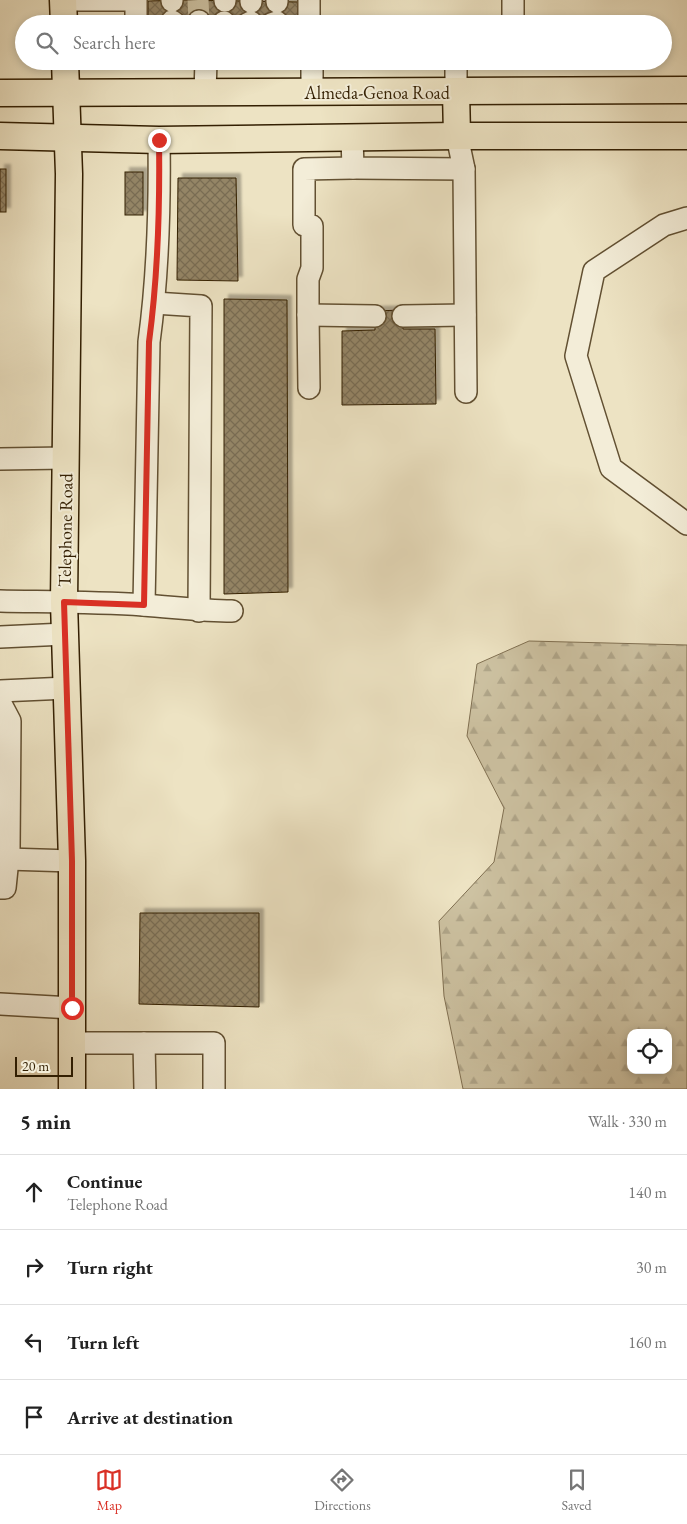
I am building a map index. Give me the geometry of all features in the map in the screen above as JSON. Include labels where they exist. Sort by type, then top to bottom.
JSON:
[{"type":"main road","points":[[63,0],[64,15]]},
{"type":"main road","name":"Telephone Road","points":[[65,70],[68,184],[64,602],[72,861],[72,1089]]},
{"type":"main road","name":"Almeda-Genoa Road","points":[[0,93],[687,90]]},
{"type":"main road","points":[[456,91],[456,136]]},
{"type":"main road","points":[[0,136],[159,140],[456,136],[687,136]]},
{"type":"lane","points":[[63,0],[136,0],[136,15]]},
{"type":"lane","points":[[309,0],[310,15]]},
{"type":"lane","points":[[513,0],[513,15]]},
{"type":"lane","points":[[206,70],[206,93]]},
{"type":"lane","points":[[312,70],[312,92]]},
{"type":"lane","points":[[456,70],[456,91]]},
{"type":"lane","points":[[456,136],[464,169],[466,392]]},
{"type":"lane","points":[[352,138],[353,168]]},
{"type":"lane","points":[[144,605],[149,342],[154,304],[160,199],[159,140]]},
{"type":"lane","points":[[309,388],[308,279],[312,268],[312,226],[304,225],[304,169],[464,169]]},
{"type":"lane","points":[[687,218],[664,225],[594,271],[576,356],[611,468],[687,524]]},
{"type":"lane","points":[[154,304],[201,306],[199,611]]},
{"type":"lane","points":[[308,315],[375,316]]},
{"type":"lane","points":[[403,316],[466,315]]},
{"type":"lane","points":[[0,459],[66,458]]},
{"type":"lane","points":[[0,601],[144,605],[199,611],[232,611]]},
{"type":"lane","points":[[0,636],[65,634]]},
{"type":"lane","points":[[0,692],[67,688]]},
{"type":"lane","points":[[0,702],[10,721],[5,888],[0,888]]},
{"type":"lane","points":[[5,852],[72,861]]},
{"type":"lane","points":[[0,1004],[72,1008]]},
{"type":"lane","points":[[73,1043],[214,1042],[214,1089]]},
{"type":"lane","points":[[144,1043],[145,1089]]},
{"type":"green space","points":[[529,641],[687,645],[687,1089],[463,1089],[444,996],[439,921],[494,862],[504,808],[467,736],[477,664]]},
{"type":"building","points":[[148,1],[298,2],[298,15],[148,15]]},
{"type":"building","points":[[0,169],[6,169],[6,212],[0,212]]},
{"type":"building","points":[[125,172],[143,172],[143,215],[125,215]]},
{"type":"building","points":[[178,178],[236,178],[238,281],[177,280]]},
{"type":"building","points":[[224,299],[287,300],[288,592],[224,594]]},
{"type":"building","points":[[402,310],[403,329],[435,329],[436,404],[342,405],[342,331],[375,330],[375,311]]},
{"type":"building","points":[[140,913],[259,913],[259,1007],[139,1004]]},
{"type":"tunnel","points":[[198,0],[199,15]]},
{"type":"route","points":[[72,1008],[72,861],[64,602],[144,605],[149,342],[154,304],[160,199],[159,140]]}]
